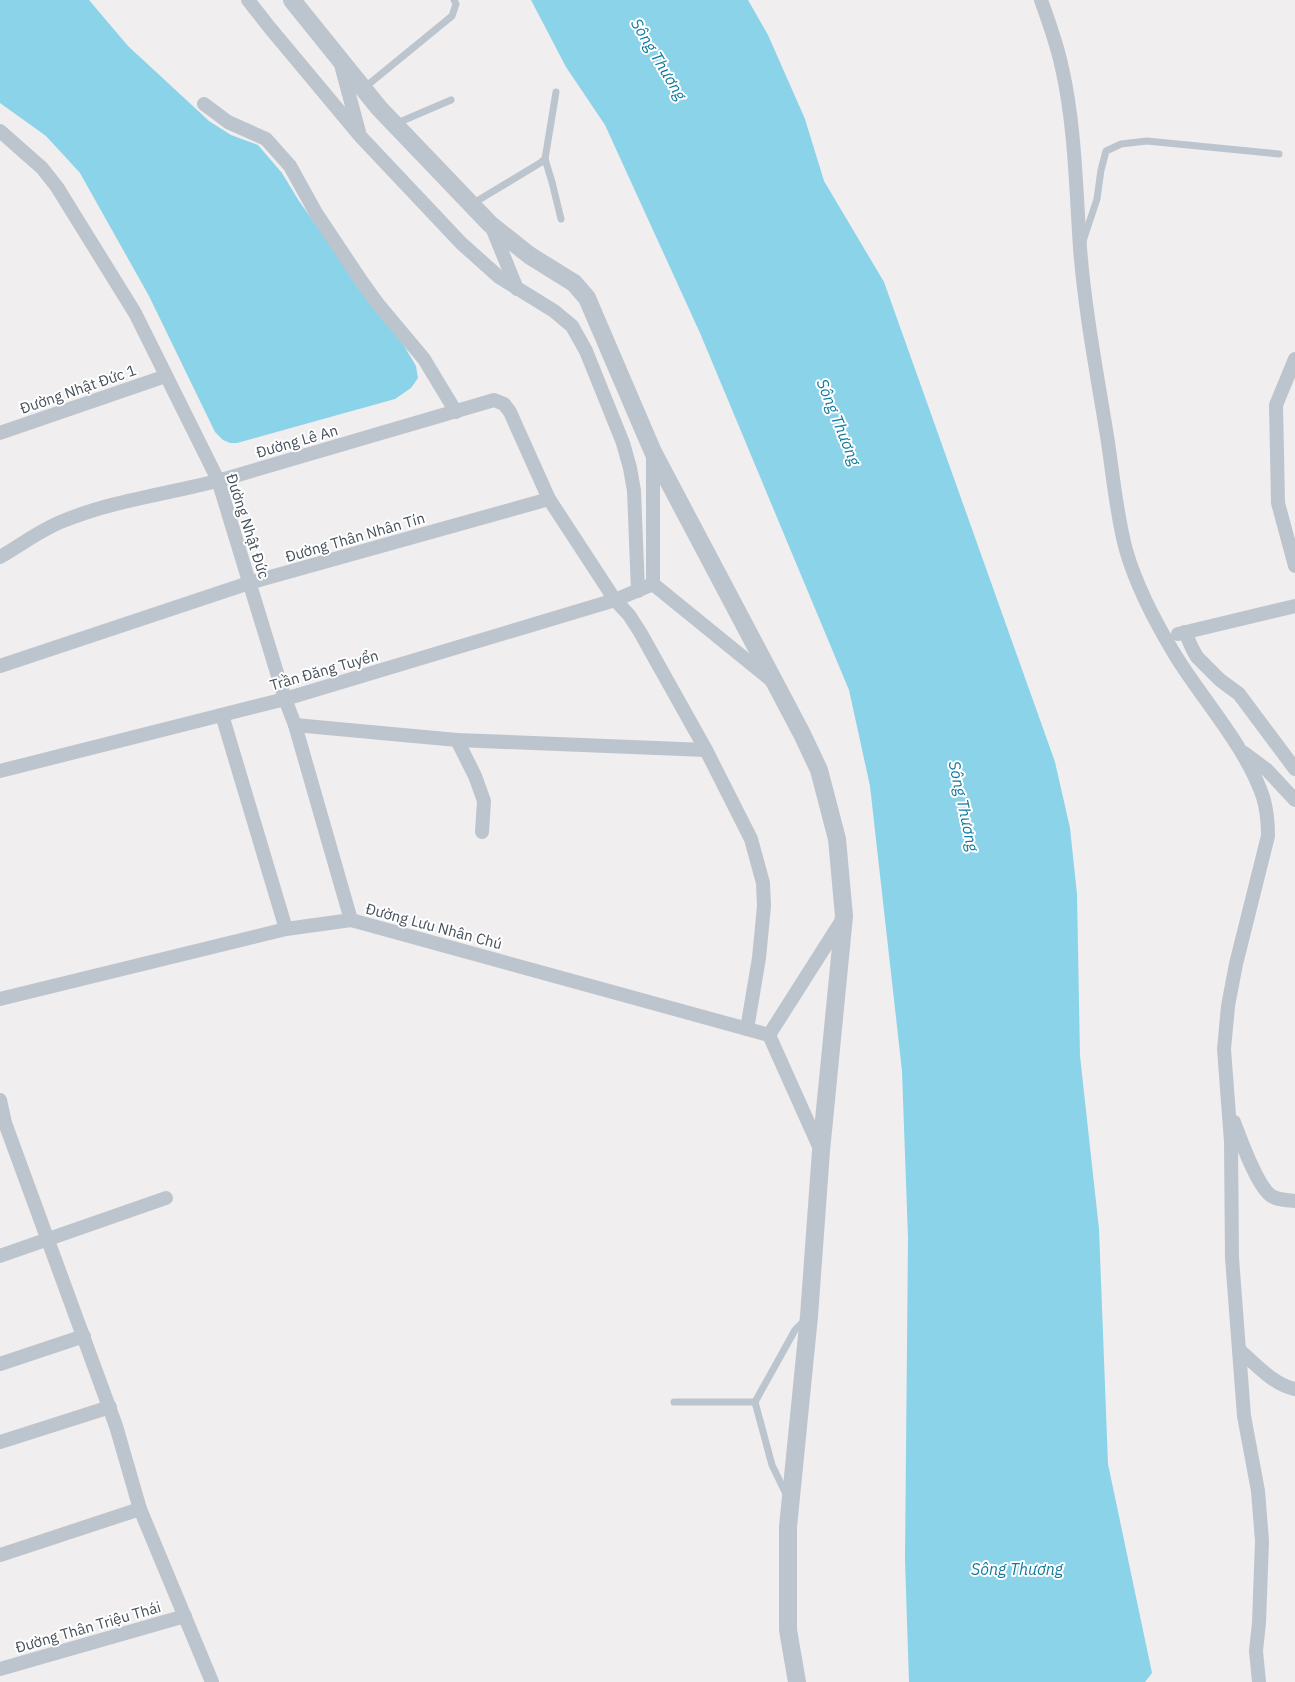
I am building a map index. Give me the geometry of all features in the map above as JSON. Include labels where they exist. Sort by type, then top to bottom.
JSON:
[{"type":"street","points":[[248,0],[361,136],[461,243],[499,277],[554,311],[572,326],[586,351],[623,443],[630,468],[634,491],[638,591]]},
{"type":"street","points":[[292,0],[363,88],[490,224],[529,255],[574,283],[588,298],[654,452],[819,770],[837,839],[844,916],[821,1151],[809,1316],[788,1527],[788,1630],[797,1682]]},
{"type":"street","points":[[1041,0],[1053,33],[1062,69],[1077,185],[1080,249],[1090,339],[1118,513],[1126,550],[1136,580],[1165,637],[1252,772],[1263,797],[1268,817],[1268,836],[1228,1006],[1224,1049],[1231,1142],[1232,1258],[1244,1416],[1258,1491],[1262,1541],[1256,1651],[1259,1682]]},
{"type":"street","points":[[339,58],[361,136]]},
{"type":"street","points":[[204,104],[228,122],[266,139],[290,166],[316,213],[360,279],[378,304],[424,359],[456,412]]},
{"type":"street","name":"Đường Nhật Đức","points":[[0,131],[42,168],[57,187],[135,312],[218,480],[249,583],[296,725],[351,920]]},
{"type":"street","points":[[490,224],[517,289]]},
{"type":"street","points":[[1295,359],[1276,405],[1278,503],[1295,566]]},
{"type":"street","name":"Đường Nhật Đức 1","points":[[0,433],[166,376]]},
{"type":"street","name":"Đường Lê An","points":[[0,557],[28,539],[61,522],[89,512],[125,501],[218,480],[494,400],[507,407],[549,499]]},
{"type":"street","points":[[654,452],[653,584],[773,681]]},
{"type":"street","points":[[549,499],[614,600],[630,615],[706,750],[752,839],[763,883],[764,906],[759,958],[747,1029]]},
{"type":"street","name":"Đường Thân Nhân Tín","points":[[0,666],[249,583],[549,499]]},
{"type":"street","name":"Trần Đăng Tuyển","points":[[0,771],[286,699],[614,600],[653,584]]},
{"type":"street","points":[[1165,637],[1295,606]]},
{"type":"street","points":[[1186,632],[1197,657],[1220,680],[1239,694],[1295,769]]},
{"type":"street","points":[[222,715],[286,929]]},
{"type":"street","points":[[296,725],[457,740],[706,750]]},
{"type":"street","points":[[457,740],[484,801],[482,832]]},
{"type":"street","points":[[1239,750],[1267,770],[1295,800]]},
{"type":"street","points":[[821,1151],[769,1035],[844,916]]},
{"type":"street","name":"Đường Lưu Nhân Chú","points":[[0,999],[286,929],[351,920],[769,1035]]},
{"type":"street","points":[[0,1100],[3,1126],[50,1240],[110,1407],[140,1509],[212,1682]]},
{"type":"street","points":[[1228,1108],[1252,1167],[1269,1194],[1278,1199],[1295,1201]]},
{"type":"street","points":[[0,1256],[166,1198]]},
{"type":"street","points":[[0,1364],[84,1336]]},
{"type":"street","points":[[1239,1350],[1275,1380],[1288,1388],[1295,1389]]},
{"type":"street","points":[[0,1442],[110,1407]]},
{"type":"street","points":[[0,1555],[140,1509]]},
{"type":"street","name":"Đường Thân Triệu Thái","points":[[0,1669],[185,1616]]},
{"type":"lane","points":[[363,88],[452,16],[456,4],[454,0]]},
{"type":"lane","points":[[556,92],[545,159],[561,219]]},
{"type":"lane","points":[[395,124],[451,100]]},
{"type":"lane","points":[[1080,249],[1097,199],[1106,151],[1121,144],[1147,141],[1279,154]]},
{"type":"lane","points":[[472,204],[545,159]]},
{"type":"lane","points":[[790,1503],[772,1465],[755,1402],[795,1330],[809,1316]]},
{"type":"lane","points":[[674,1402],[755,1402]]},
{"type":"water","points":[[0,0],[89,0],[128,46],[209,121],[231,135],[258,145],[282,173],[356,285],[400,339],[416,366],[418,378],[411,388],[395,399],[237,443],[223,440],[215,432],[149,296],[80,173],[46,136],[0,103]]},
{"type":"water","name":"Sông Thương","points":[[531,0],[748,0],[768,35],[805,119],[824,181],[884,282],[1055,762],[1070,828],[1077,894],[1080,1056],[1099,1229],[1108,1464],[1152,1673],[1145,1682],[909,1682],[905,1560],[908,1238],[902,1071],[870,786],[849,690],[700,333],[605,125],[566,67]]}]
